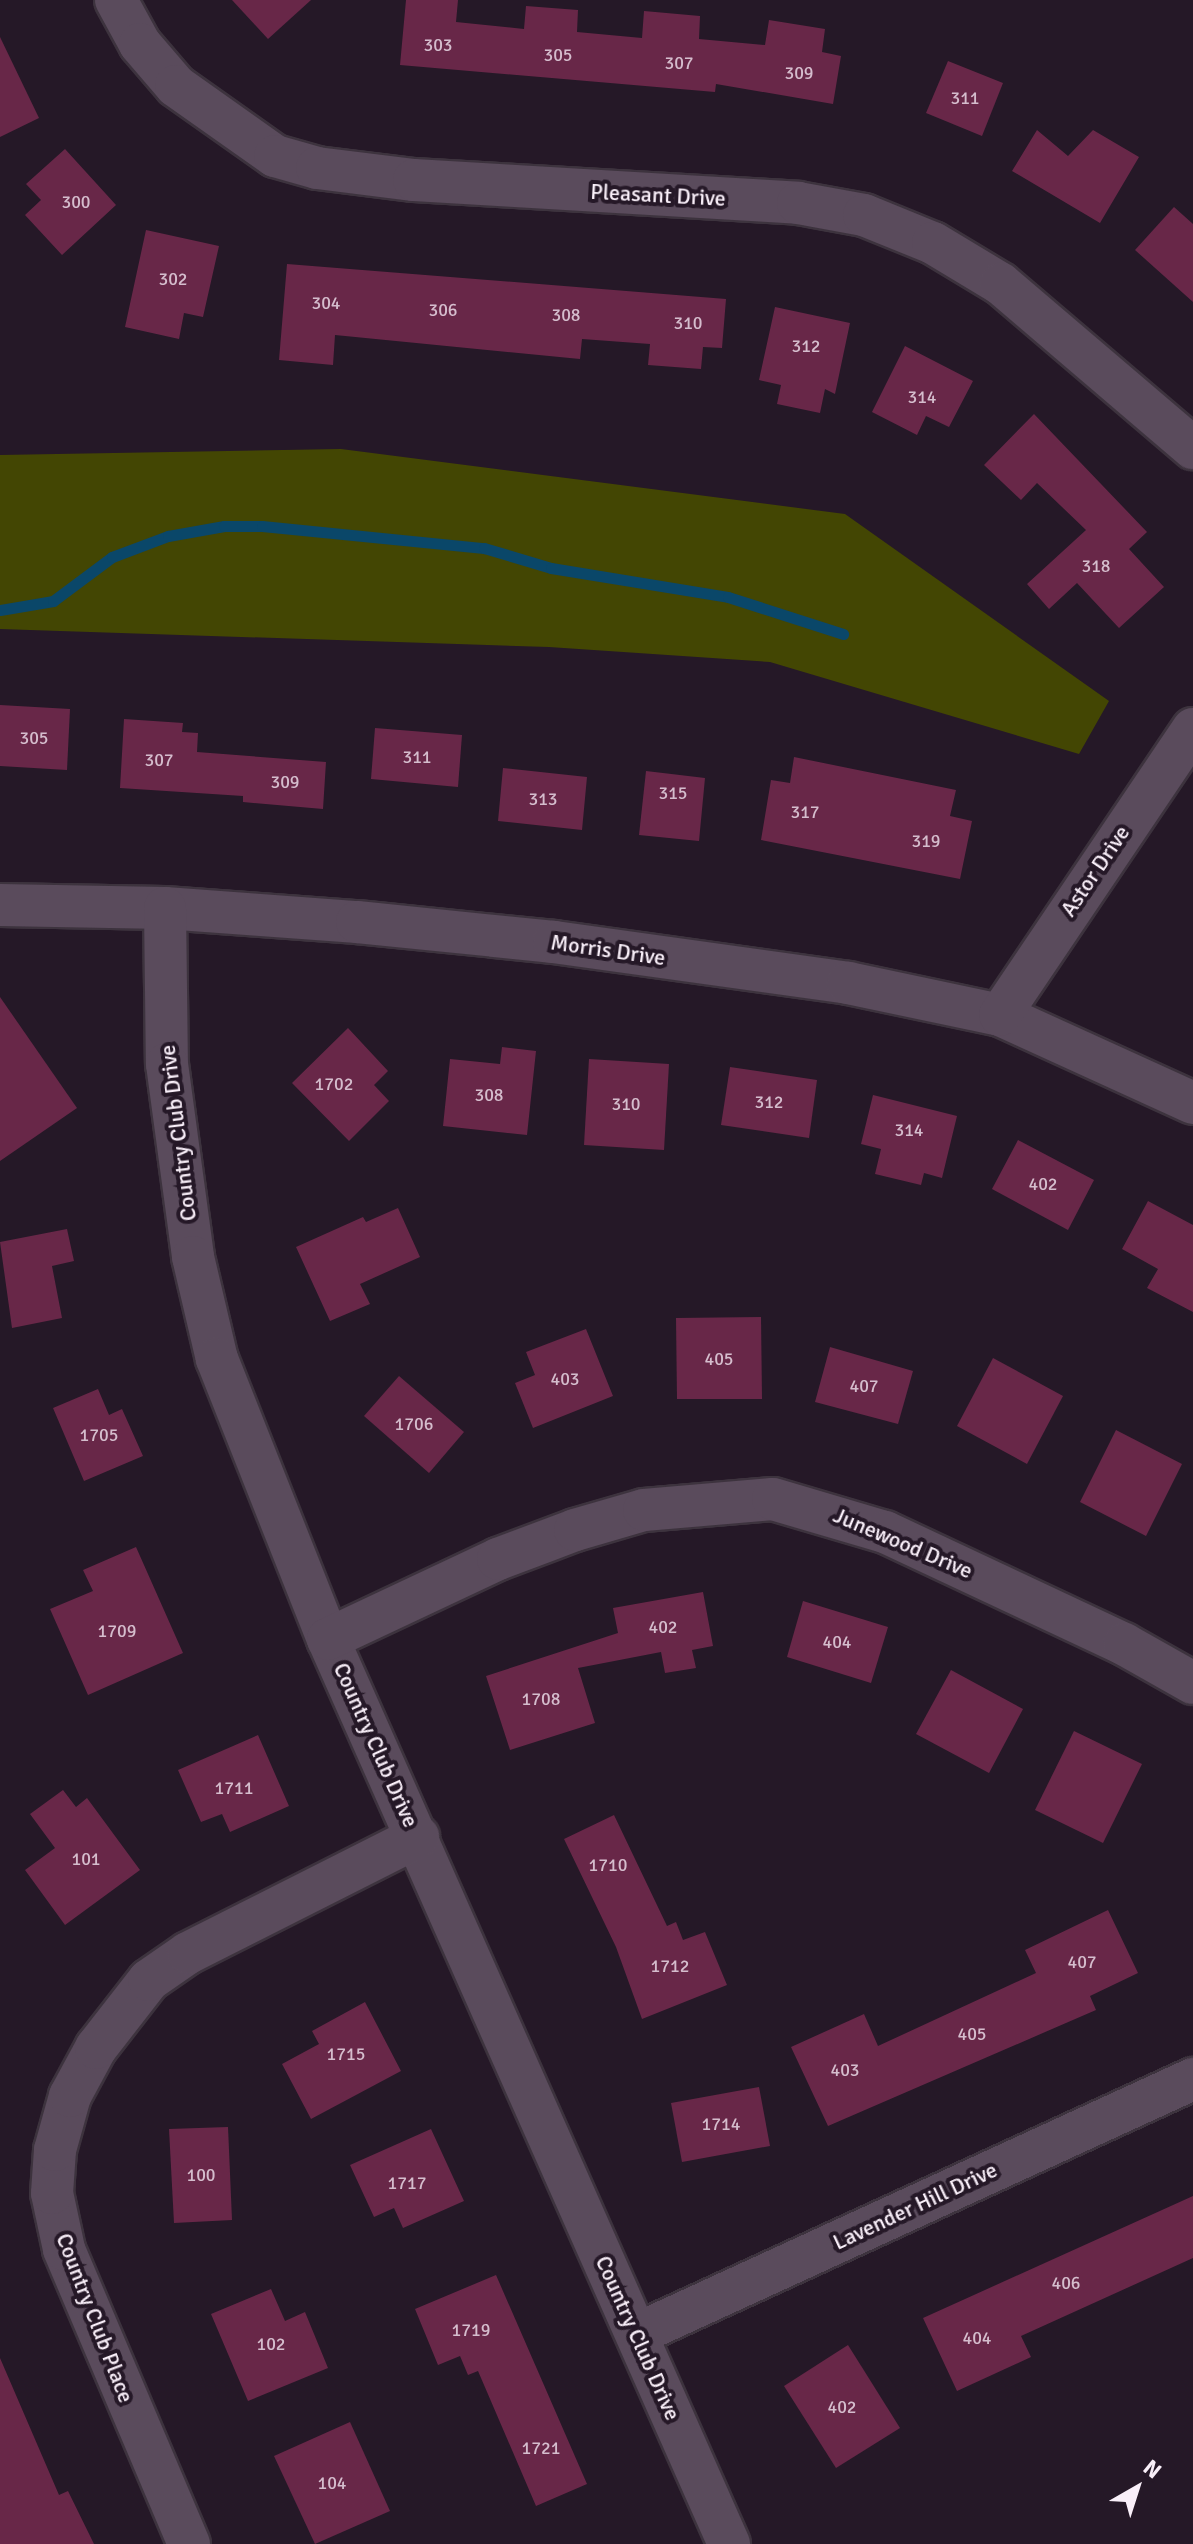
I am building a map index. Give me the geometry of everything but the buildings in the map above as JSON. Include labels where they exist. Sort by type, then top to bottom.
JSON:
[{"type":"street","name":"Pleasant Drive","points":[[116,0],[140,44],[176,86],[275,156],[317,168],[414,180],[798,203],[864,215],[933,243],[1001,284],[1193,448]]},
{"type":"street","name":"Astor Drive","points":[[1000,1015],[1193,729]]},
{"type":"street","name":"Morris Drive","points":[[0,905],[165,908],[554,942],[848,983],[1000,1015],[1193,1103]]},
{"type":"street","name":"Country Club Drive","points":[[165,908],[167,1064],[193,1257],[217,1359],[328,1639],[729,2544]]},
{"type":"street","name":"Junewood Drive","points":[[328,1639],[498,1559],[575,1530],[644,1510],[773,1499],[885,1532],[1124,1644],[1193,1683]]},
{"type":"street","name":"Country Club Place","points":[[189,2544],[64,2249],[52,2193],[55,2150],[70,2096],[96,2048],[149,1980],[188,1953],[418,1837]]},
{"type":"street","name":"Lavender Hill Drive","points":[[637,2334],[1193,2079]]},
{"type":"shaded area","points":[[341,449],[845,514],[1109,701],[1079,754],[770,662],[549,647],[0,629],[0,455]]},
{"type":"waterway","points":[[0,610],[53,601],[112,557],[168,536],[224,526],[262,526],[484,548],[551,568],[728,597],[843,634]]}]
